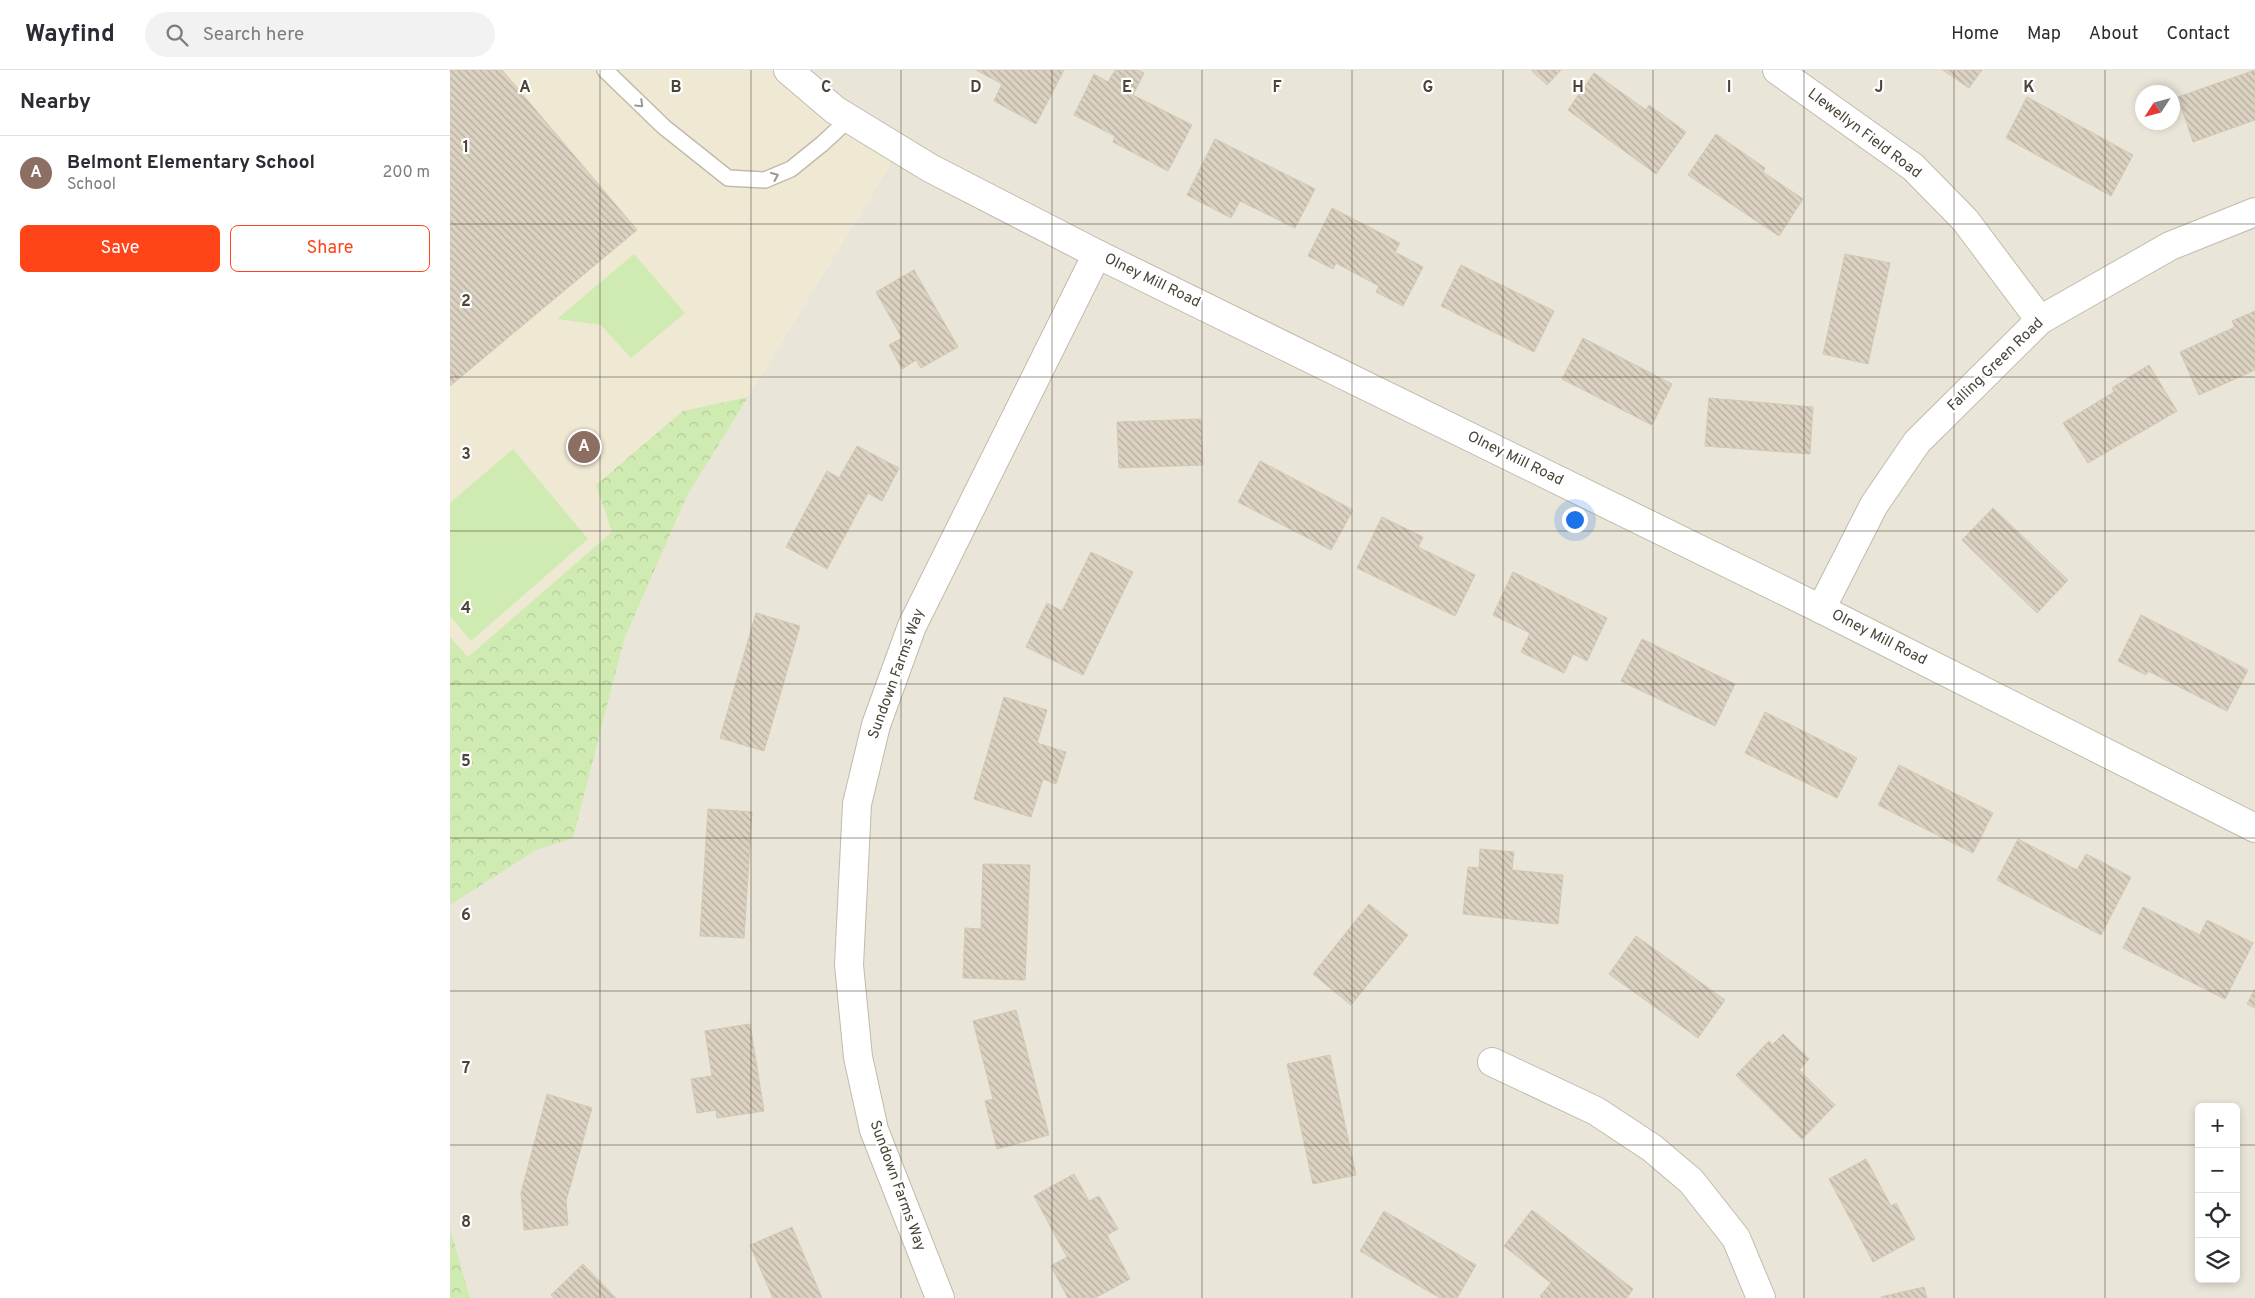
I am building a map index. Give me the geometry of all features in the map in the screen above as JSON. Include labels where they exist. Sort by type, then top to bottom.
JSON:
[{"type":"street","name":"Olney Mill Road","points":[[788,70],[849,119],[930,168],[1098,254],[1821,609],[2255,828]]},
{"type":"street","name":"Llewellyn Field Road","points":[[1777,70],[1914,167],[1965,220],[2040,320]]},
{"type":"street","name":"Falling Green Road","points":[[1821,609],[1874,506],[1917,442],[2040,320],[2170,246],[2255,212]]},
{"type":"street","name":"Sundown Farms Way","points":[[940,1298],[874,1130],[858,1056],[849,965],[858,804],[876,725],[912,626],[1098,254]]},
{"type":"street","points":[[1492,1062],[1596,1111],[1652,1148],[1692,1181],[1736,1238],[1761,1298]]},
{"type":"lane","points":[[605,70],[664,127],[728,178],[765,180],[791,169],[849,119]]},
{"type":"shaded area","points":[[450,70],[788,70],[899,150],[687,496],[624,640],[573,838],[536,850],[450,905]]},
{"type":"shaded area","points":[[788,70],[2255,70],[2255,1298],[460,1298],[450,1281],[450,902],[536,850],[573,837],[624,640],[687,496],[899,150]]},
{"type":"green space","points":[[634,254],[685,313],[631,358],[601,325],[557,319]]},
{"type":"green space","points":[[748,397],[687,496],[624,640],[573,838],[536,850],[450,905],[450,637],[468,657],[612,532],[596,485],[683,411]]},
{"type":"green space","points":[[513,449],[588,539],[471,641],[450,616],[450,503]]},
{"type":"green space","points":[[450,1228],[470,1298],[450,1298]]},
{"type":"building","points":[[450,70],[502,70],[637,230],[450,386]]},
{"type":"building","points":[[976,70],[1064,70],[1036,124],[994,101],[1002,84]]},
{"type":"building","points":[[1115,70],[1138,70],[1144,73],[1133,95],[1192,125],[1168,171],[1113,142],[1115,136],[1074,115],[1094,74],[1108,82]]},
{"type":"building","points":[[1531,70],[1561,70],[1547,85]]},
{"type":"building","points":[[1943,70],[1982,70],[1969,88]]},
{"type":"building","points":[[2255,70],[2255,120],[2193,142],[2180,103],[2180,96]]},
{"type":"building","points":[[1594,73],[1646,110],[1649,105],[1686,132],[1656,174],[1568,110]]},
{"type":"building","points":[[2027,97],[2133,155],[2111,196],[2006,138]]},
{"type":"building","points":[[1716,134],[1765,168],[1763,172],[1803,199],[1779,236],[1688,175]]},
{"type":"building","points":[[1215,139],[1315,189],[1295,228],[1240,201],[1231,218],[1187,195]]},
{"type":"building","points":[[1332,208],[1400,243],[1395,252],[1423,267],[1403,306],[1376,292],[1379,286],[1336,263],[1333,269],[1308,256]]},
{"type":"building","points":[[1845,254],[1890,263],[1868,364],[1823,354]]},
{"type":"building","points":[[1461,265],[1554,311],[1534,352],[1441,306]]},
{"type":"building","points":[[914,270],[958,347],[921,368],[916,360],[902,369],[889,345],[902,338],[876,292]]},
{"type":"building","points":[[2255,311],[2255,370],[2199,395],[2180,352],[2235,327],[2232,321]]},
{"type":"building","points":[[1583,338],[1672,384],[1652,425],[1562,379]]},
{"type":"building","points":[[2149,365],[2177,411],[2088,463],[2063,423],[2114,392],[2112,388]]},
{"type":"building","points":[[1709,398],[1813,407],[1810,454],[1705,446]]},
{"type":"building","points":[[1201,419],[1203,465],[1119,468],[1117,422]]},
{"type":"building","points":[[857,446],[899,468],[882,501],[868,493],[827,569],[786,547],[827,471],[839,478]]},
{"type":"building","points":[[1260,461],[1353,510],[1331,550],[1238,502]]},
{"type":"building","points":[[1993,508],[2068,580],[2037,613],[1962,540]]},
{"type":"building","points":[[1382,517],[1423,537],[1418,547],[1475,575],[1455,616],[1357,568]]},
{"type":"building","points":[[1091,552],[1133,572],[1083,675],[1026,647],[1047,603],[1062,611]]},
{"type":"building","points":[[1513,572],[1607,618],[1587,661],[1573,654],[1564,673],[1521,652],[1530,633],[1493,615]]},
{"type":"building","points":[[756,613],[800,626],[764,751],[720,738]]},
{"type":"building","points":[[2141,615],[2248,670],[2227,711],[2148,671],[2146,675],[2118,661]]},
{"type":"building","points":[[1642,639],[1735,684],[1715,726],[1621,681]]},
{"type":"building","points":[[1004,697],[1047,710],[1037,743],[1066,752],[1056,784],[1043,779],[1031,817],[974,799]]},
{"type":"building","points":[[1765,712],[1857,758],[1837,798],[1745,753]]},
{"type":"building","points":[[1899,765],[1993,813],[1973,853],[1878,805]]},
{"type":"building","points":[[708,809],[752,812],[744,938],[700,936]]},
{"type":"building","points":[[2018,839],[2077,870],[2086,854],[2131,877],[2101,935],[1997,880]]},
{"type":"building","points":[[1480,849],[1514,852],[1512,870],[1563,875],[1558,924],[1463,914],[1468,867],[1479,868]]},
{"type":"building","points":[[983,864],[1030,865],[1025,980],[963,978],[965,928],[981,929]]},
{"type":"building","points":[[1369,904],[1408,935],[1351,1005],[1313,974]]},
{"type":"building","points":[[2143,907],[2200,935],[2207,920],[2253,943],[2225,999],[2123,948]]},
{"type":"building","points":[[1636,936],[1725,1000],[1698,1038],[1609,974]]},
{"type":"building","points":[[2255,989],[2255,1008],[2247,1004]]},
{"type":"building","points":[[1016,1010],[1049,1135],[997,1149],[985,1101],[993,1099],[973,1021]]},
{"type":"building","points":[[750,1024],[764,1111],[717,1118],[716,1110],[697,1113],[691,1079],[712,1076],[705,1031]]},
{"type":"building","points":[[1783,1034],[1809,1059],[1799,1070],[1835,1105],[1802,1139],[1736,1075],[1769,1041],[1772,1045]]},
{"type":"building","points":[[1330,1055],[1356,1175],[1313,1184],[1287,1064]]},
{"type":"building","points":[[547,1094],[592,1108],[566,1201],[568,1225],[524,1230],[521,1193]]},
{"type":"building","points":[[1866,1159],[1891,1206],[1896,1203],[1915,1239],[1873,1262],[1829,1179]]},
{"type":"building","points":[[1074,1174],[1089,1201],[1099,1196],[1118,1229],[1107,1235],[1130,1279],[1095,1298],[1068,1298],[1051,1266],[1067,1257],[1034,1196]]},
{"type":"building","points":[[1532,1210],[1633,1289],[1627,1298],[1542,1298],[1540,1296],[1551,1283],[1504,1246]]},
{"type":"building","points":[[1384,1211],[1476,1265],[1457,1298],[1440,1298],[1360,1251]]},
{"type":"building","points":[[792,1227],[822,1298],[773,1298],[750,1245]]},
{"type":"building","points":[[583,1264],[616,1298],[554,1298],[551,1295]]},
{"type":"building","points":[[1924,1287],[1927,1298],[1881,1298],[1881,1297]]},
{"type":"place","name":"Belmont Elementary School","points":[[584,447]]}]
